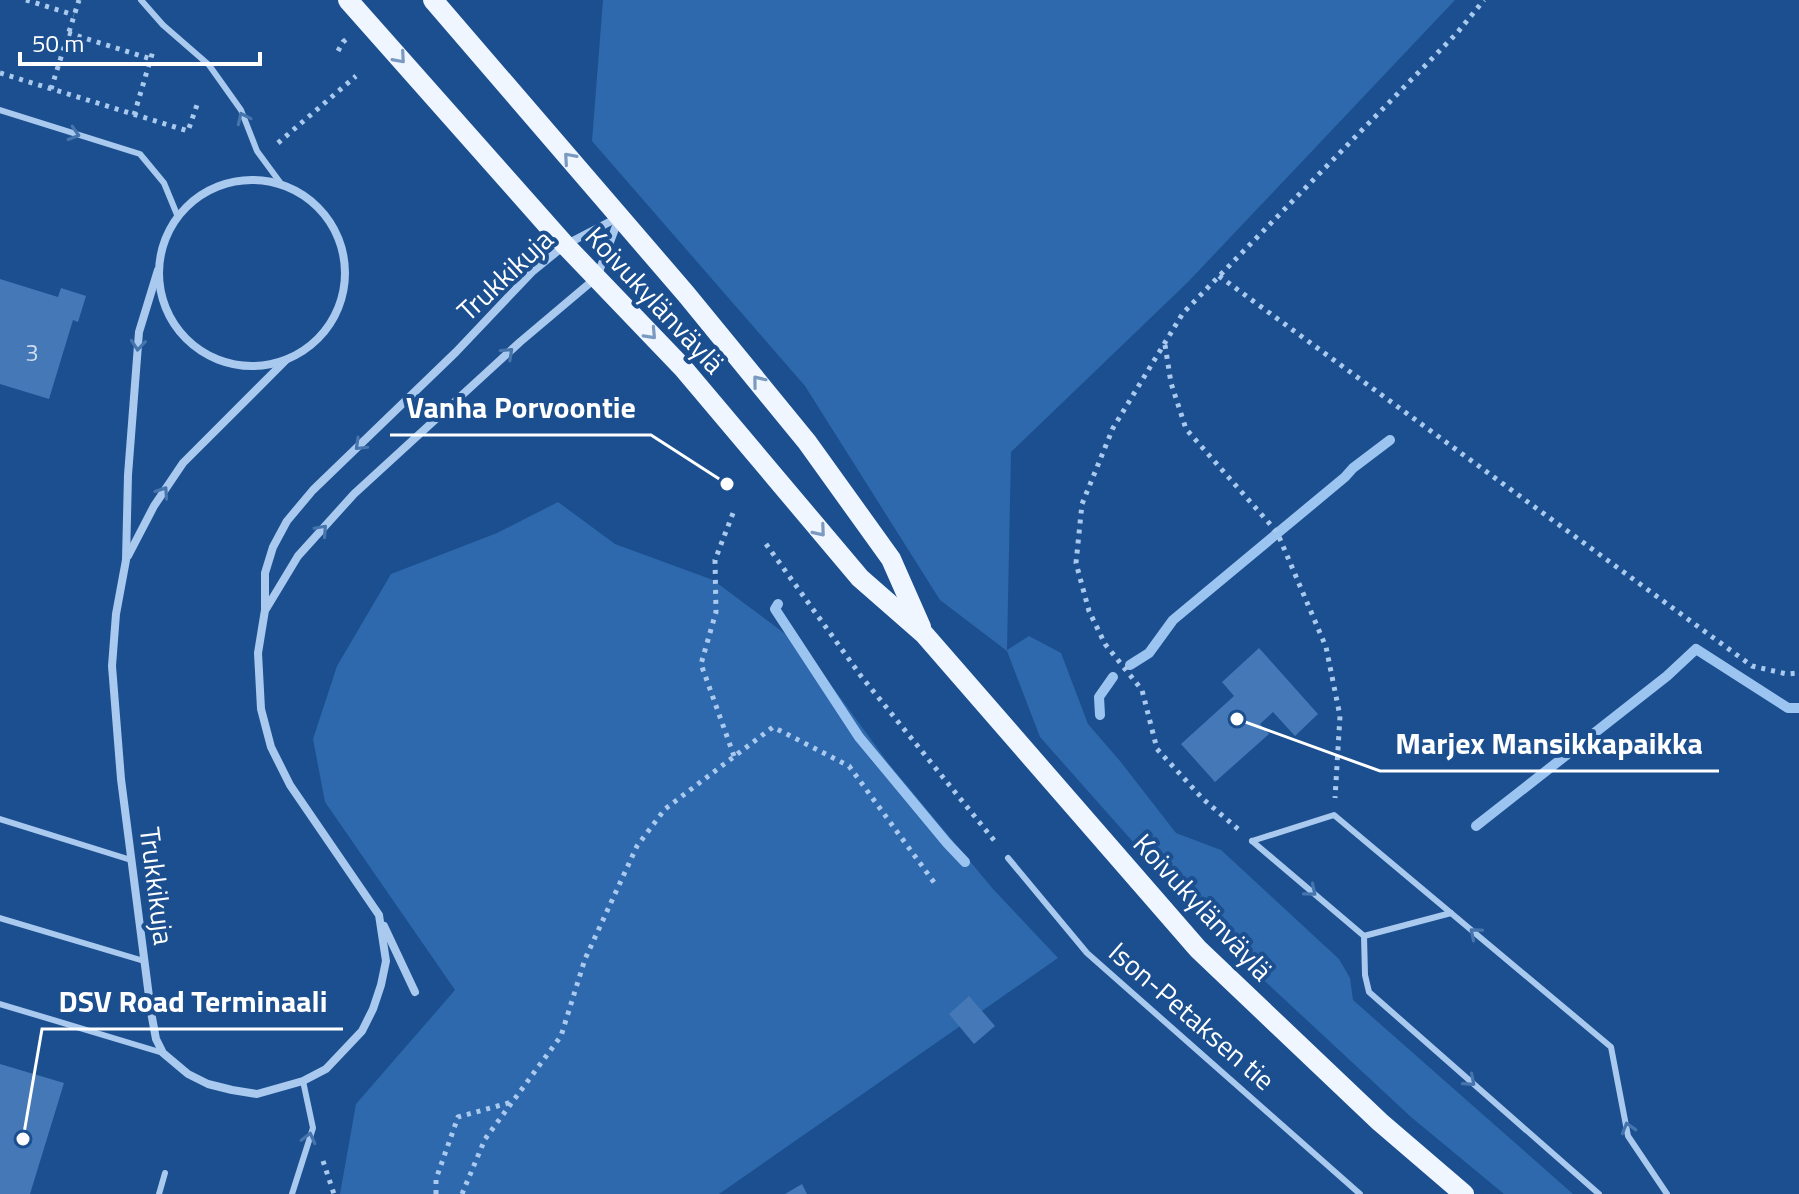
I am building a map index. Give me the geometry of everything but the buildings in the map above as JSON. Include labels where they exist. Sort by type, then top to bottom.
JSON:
[{"type":"main road","name":"Koivukylänväylä","points":[[348,0],[565,245],[683,368],[860,578],[924,634],[1198,949],[1380,1122],[1464,1194]]},
{"type":"main road","name":"Koivukylänväylä","points":[[433,0],[696,306],[807,442],[891,559],[924,634]]},
{"type":"street","name":"Trukkikuja","points":[[126,560],[154,506],[183,463],[286,360],[311,346],[330,325],[342,299],[345,271],[340,243],[327,218],[307,198],[282,185],[253,180],[224,184],[198,197],[178,217],[164,244],[139,332],[128,475],[126,560],[116,614],[112,666],[121,779],[156,1039],[163,1053],[188,1074],[208,1084],[257,1094],[303,1081],[326,1069],[362,1031],[373,1009],[386,961],[379,915],[290,785],[271,747],[261,709],[258,653],[265,610],[265,573],[273,547],[287,521],[313,490],[456,352],[532,272],[565,245],[620,217]]},
{"type":"street","name":"Trukkikuja","points":[[265,610],[298,556],[354,494],[520,342],[597,277],[620,217]]},
{"type":"street","name":"Trukkikuja","points":[[158,270],[163,301],[176,328],[198,350],[226,363],[256,366],[286,360]]},
{"type":"street","points":[[379,915],[415,992]]},
{"type":"lane","points":[[141,0],[163,25],[209,65],[241,110],[257,151],[282,185]]},
{"type":"lane","points":[[0,110],[140,154],[164,183],[178,217]]},
{"type":"lane","points":[[1252,841],[1334,815],[1611,1047],[1628,1136],[1667,1194]]},
{"type":"lane","points":[[0,819],[131,860]]},
{"type":"lane","points":[[1252,841],[1364,936],[1365,975],[1369,992],[1599,1194]]},
{"type":"lane","name":"Ison-Petaksen tie","points":[[1008,858],[1087,953],[1360,1194]]},
{"type":"lane","points":[[1364,936],[1451,913]]},
{"type":"lane","points":[[0,918],[144,961]]},
{"type":"lane","points":[[0,1004],[163,1053]]},
{"type":"lane","points":[[292,1194],[313,1128],[303,1081]]},
{"type":"lane","points":[[159,1194],[165,1173]]},
{"type":"path","points":[[26,0],[74,15]]},
{"type":"path","points":[[51,89],[79,0]]},
{"type":"path","points":[[1252,841],[1203,799],[1157,749],[1142,690],[1105,644],[1089,611],[1076,563],[1082,504],[1113,428],[1183,313],[1457,33],[1484,0]]},
{"type":"path","points":[[68,33],[151,59]]},
{"type":"path","points":[[134,115],[153,51]]},
{"type":"path","points":[[0,73],[188,131],[198,102]]},
{"type":"path","points":[[278,143],[356,76]]},
{"type":"path","points":[[1219,276],[1752,666],[1787,674],[1799,673]]},
{"type":"path","points":[[1165,344],[1171,383],[1186,429],[1277,532],[1326,647],[1340,716],[1334,815]]},
{"type":"path","points":[[734,756],[701,664],[716,612],[715,560],[735,508]]},
{"type":"path","points":[[766,544],[861,676],[1008,858]]},
{"type":"path","points":[[462,1194],[485,1139],[561,1036],[585,959],[637,846],[665,809],[773,727],[849,766],[936,885]]},
{"type":"path","points":[[436,1194],[436,1179],[458,1117],[512,1102]]},
{"type":"shaded area","points":[[603,0],[1455,0],[1188,282],[1011,452],[1007,650],[1029,636],[1061,653],[1088,724],[1176,833],[1221,850],[1339,959],[1350,978],[1353,1000],[1573,1194],[1504,1194],[1411,1117],[1254,971],[1173,887],[1040,737],[1007,651],[940,600],[805,386],[592,141]]},
{"type":"shaded area","points":[[558,502],[615,544],[713,580],[804,648],[889,764],[993,889],[1058,958],[719,1194],[340,1194],[356,1104],[455,990],[325,802],[313,739],[337,666],[391,574],[497,533]]},
{"type":"waterway","points":[[1130,665],[1149,653],[1173,620],[1390,440]]},
{"type":"waterway","points":[[778,604],[775,609],[859,737],[965,862]]},
{"type":"waterway","points":[[1476,826],[1667,676],[1696,649],[1788,708],[1799,708]]},
{"type":"waterway","points":[[1100,715],[1099,697],[1113,677]]},
{"type":"place","name":"Vanha Porvoontie","points":[[727,484]]},
{"type":"place","name":"Marjex Mansikkapaikka","points":[[1237,719]]},
{"type":"place","name":"DSV Road Terminaali","points":[[23,1139]]}]
